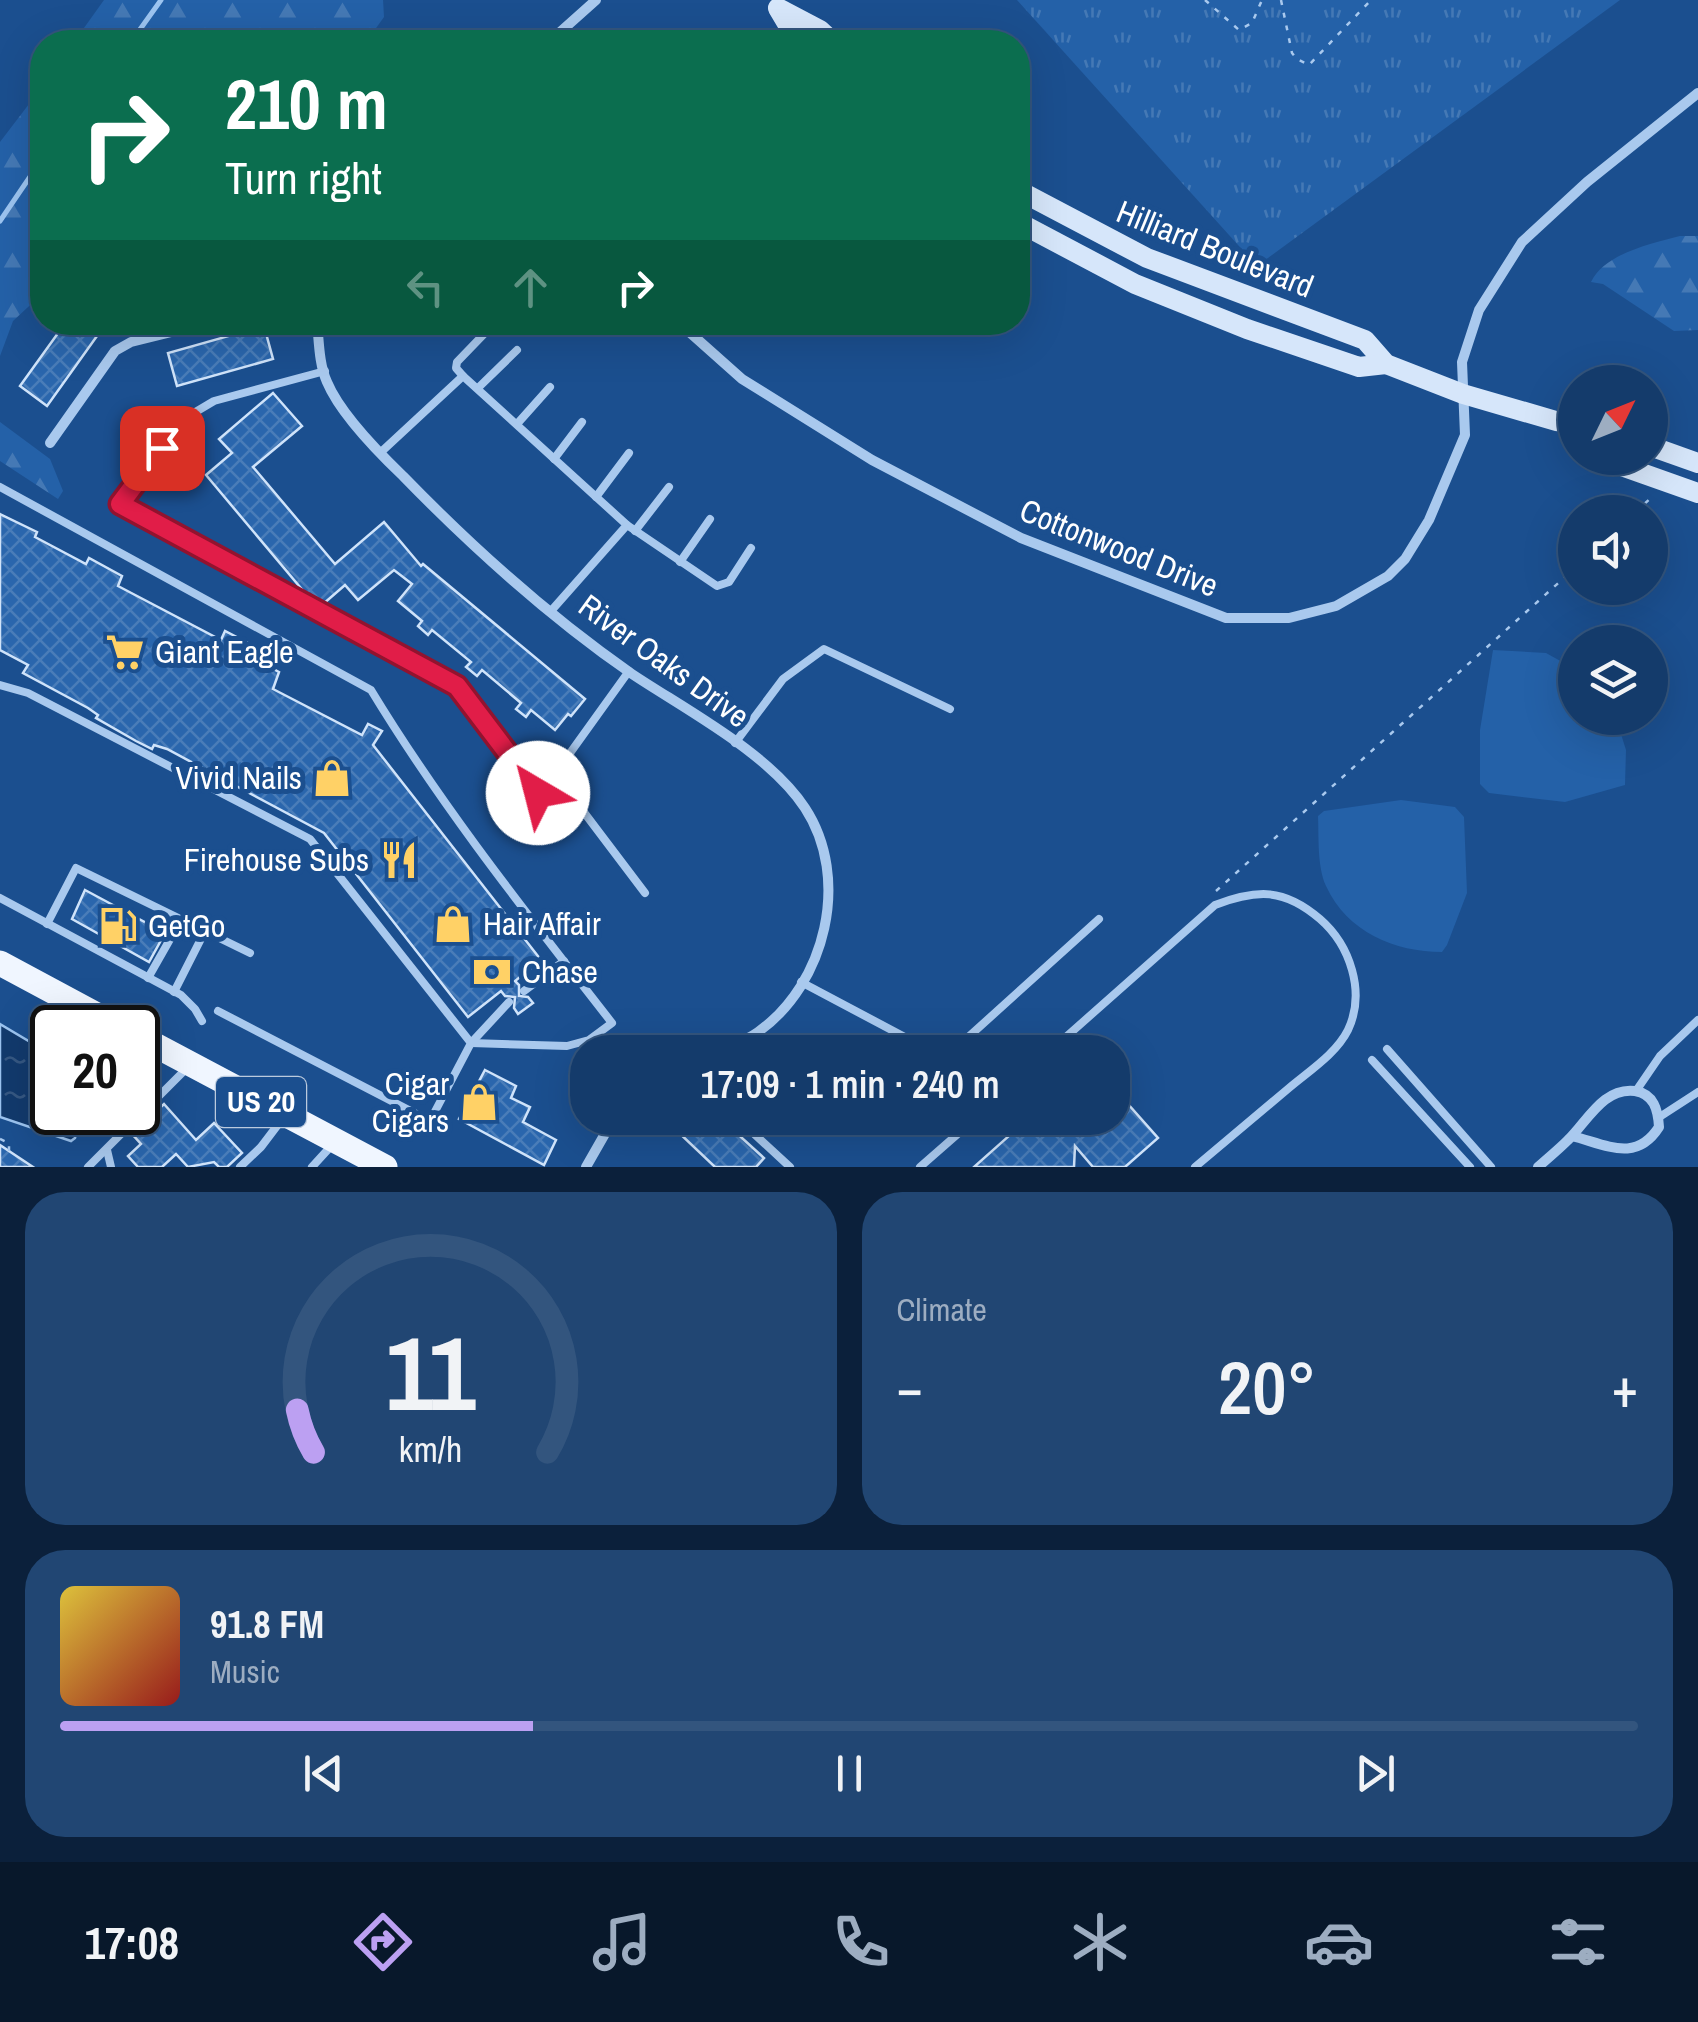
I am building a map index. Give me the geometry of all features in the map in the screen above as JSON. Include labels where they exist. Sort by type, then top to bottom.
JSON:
[{"type":"main road","points":[[775,4],[791,30]]},
{"type":"main road","points":[[775,4],[820,30]]},
{"type":"main road","name":"Hilliard Boulevard","points":[[1030,196],[1147,258],[1365,340],[1386,364],[1464,394],[1558,420]]},
{"type":"main road","name":"Hilliard Boulevard","points":[[1030,228],[1134,284],[1247,329],[1359,368],[1386,364]]},
{"type":"main road","points":[[1668,452],[1698,463]]},
{"type":"main road","points":[[1647,475],[1698,493]]},
{"type":"main road","points":[[0,963],[79,1005]]},
{"type":"main road","name":"US 20","points":[[160,1048],[385,1167]]},
{"type":"street","points":[[562,30],[596,0]]},
{"type":"street","name":"Cottonwood Drive","points":[[693,335],[742,379],[872,460],[1021,538],[1226,618],[1289,618],[1336,606],[1388,576],[1405,559],[1429,520],[1465,435],[1462,362],[1478,310],[1522,242],[1587,182],[1695,99]]},
{"type":"street","points":[[50,443],[112,354],[131,342],[159,335]]},
{"type":"street","name":"River Oaks Drive","points":[[319,335],[326,382],[380,454],[462,536],[629,671],[764,764],[805,808],[824,853],[829,911],[814,962],[786,1006],[751,1035]]},
{"type":"street","points":[[1538,1167],[1609,1096],[1627,1090],[1644,1092],[1656,1106],[1659,1126],[1650,1142],[1630,1150],[1572,1136]]},
{"type":"street","points":[[586,1167],[604,1135]]},
{"type":"lane","points":[[484,335],[457,362],[456,368],[626,525],[717,586],[724,587],[751,548]]},
{"type":"lane","points":[[478,388],[516,350]]},
{"type":"lane","points":[[324,371],[214,401],[182,420],[120,504],[457,686],[538,793],[629,671]]},
{"type":"lane","points":[[380,454],[463,376]]},
{"type":"lane","points":[[517,424],[550,387]]},
{"type":"lane","points":[[554,459],[582,422]]},
{"type":"lane","points":[[596,497],[629,453]]},
{"type":"lane","points":[[0,487],[371,690],[400,736],[612,1023],[589,1040],[567,1046],[471,1042],[310,839],[28,693],[0,686]]},
{"type":"lane","points":[[635,531],[669,487]]},
{"type":"lane","points":[[680,562],[710,519]]},
{"type":"lane","points":[[551,610],[626,525]]},
{"type":"lane","points":[[735,743],[783,678],[824,649],[950,708]]},
{"type":"lane","points":[[555,774],[645,893]]},
{"type":"lane","points":[[47,924],[76,868],[250,953]]},
{"type":"lane","points":[[1068,1035],[1214,905],[1240,896],[1288,896],[1328,926],[1345,948],[1354,971],[1354,1009],[1348,1030],[1330,1054],[1194,1167]]},
{"type":"lane","points":[[0,898],[174,992],[191,1004],[202,1021]]},
{"type":"lane","points":[[970,1035],[1099,918]]},
{"type":"lane","points":[[148,978],[181,920]]},
{"type":"lane","points":[[174,992],[205,932]]},
{"type":"lane","points":[[524,991],[564,961]]},
{"type":"lane","points":[[801,982],[901,1035]]},
{"type":"lane","points":[[218,1012],[430,1121],[471,1042],[509,1002]]},
{"type":"lane","points":[[1636,1091],[1660,1056],[1698,1020]]},
{"type":"lane","points":[[1387,1049],[1492,1167]]},
{"type":"lane","points":[[1372,1060],[1470,1167]]},
{"type":"lane","points":[[88,1167],[190,1064]]},
{"type":"lane","points":[[1658,1118],[1698,1092]]},
{"type":"lane","points":[[240,1167],[261,1147],[285,1114]]},
{"type":"lane","points":[[755,1135],[790,1167]]},
{"type":"lane","points":[[920,1167],[957,1135]]},
{"type":"lane","points":[[312,1167],[336,1141]]},
{"type":"lane","points":[[106,1150],[110,1167]]},
{"type":"path","points":[[1205,0],[1239,30],[1252,23],[1262,0]]},
{"type":"path","points":[[1282,0],[1292,53],[1308,64],[1371,0]]},
{"type":"path","points":[[1211,895],[1558,583]]},
{"type":"path","points":[[0,1139],[9,1143],[9,1151]]},
{"type":"green space","points":[[104,0],[383,0],[384,17],[375,30],[83,30]]},
{"type":"green space","points":[[1017,0],[1620,0],[1257,266]]},
{"type":"green space","points":[[30,103],[30,305],[13,321],[0,356],[0,142]]},
{"type":"green space","points":[[1680,236],[1698,236],[1698,330],[1674,331],[1603,284],[1591,282],[1618,257]]},
{"type":"green space","points":[[0,422],[50,459],[63,491],[58,499],[0,461]]},
{"type":"green space","points":[[1493,650],[1546,653],[1558,660],[1558,735],[1621,735],[1626,750],[1625,785],[1565,802],[1489,793],[1480,784],[1480,730]]},
{"type":"green space","points":[[1401,800],[1455,807],[1464,817],[1467,893],[1442,952],[1407,948],[1374,936],[1346,916],[1323,878],[1318,816],[1324,811]]},
{"type":"water","points":[[0,1024],[30,1042],[30,1127],[0,1117]]},
{"type":"water","points":[[53,1135],[76,1135],[71,1141]]},
{"type":"building","points":[[57,335],[98,335],[47,406],[20,386]]},
{"type":"building","points":[[232,335],[266,335],[273,359],[177,386],[168,353]]},
{"type":"building","points":[[273,393],[302,426],[253,467],[335,564],[384,522],[421,566],[585,699],[571,716],[568,714],[555,730],[531,710],[526,717],[516,709],[521,703],[482,670],[477,676],[466,667],[471,662],[432,630],[428,635],[418,626],[422,621],[398,601],[412,584],[394,570],[358,600],[345,585],[322,605],[310,599],[206,475],[232,453],[219,439]]},
{"type":"building","points":[[0,514],[37,532],[35,537],[86,564],[89,558],[122,576],[118,586],[221,640],[225,631],[250,644],[245,654],[279,672],[273,689],[362,735],[368,724],[382,731],[373,745],[541,960],[515,981],[519,996],[528,997],[533,1003],[518,1014],[515,997],[505,996],[501,991],[468,1017],[324,833],[167,749],[154,745],[152,749],[136,741],[96,718],[98,715],[88,708],[23,673],[28,665],[0,650]]},
{"type":"building","name":"GetGo","points":[[85,890],[165,933],[149,962],[72,919]]},
{"type":"building","points":[[485,1070],[516,1086],[511,1098],[530,1107],[523,1122],[556,1140],[544,1165],[459,1119]]},
{"type":"building","points":[[164,1104],[196,1140],[214,1123],[242,1153],[227,1167],[214,1162],[188,1167],[176,1154],[162,1167],[138,1167],[128,1156],[141,1144],[133,1135],[160,1135],[160,1108]]},
{"type":"building","points":[[1130,1106],[1158,1138],[1125,1167],[1093,1167],[1075,1146],[1074,1167],[974,1167],[1010,1135],[1130,1135]]},
{"type":"building","points":[[681,1135],[739,1135],[764,1158],[756,1167],[715,1167]]},
{"type":"building","points":[[0,1145],[33,1167],[0,1167]]},
{"type":"waterway","points":[[140,30],[161,0]]},
{"type":"waterway","points":[[0,221],[30,177]]},
{"type":"place","name":"Giant Eagle","points":[[125,652]]},
{"type":"place","name":"Vivid Nails","points":[[332,778]]},
{"type":"place","name":"Firehouse Subs","points":[[399,860]]},
{"type":"place","name":"Hair Affair","points":[[453,924]]},
{"type":"place","name":"GetGo","points":[[118,926]]},
{"type":"place","name":"Chase","points":[[492,972]]},
{"type":"place","name":"Cigar Cigars","points":[[479,1102]]},
{"type":"route","points":[[162,448],[120,504],[457,686],[538,793]]}]
